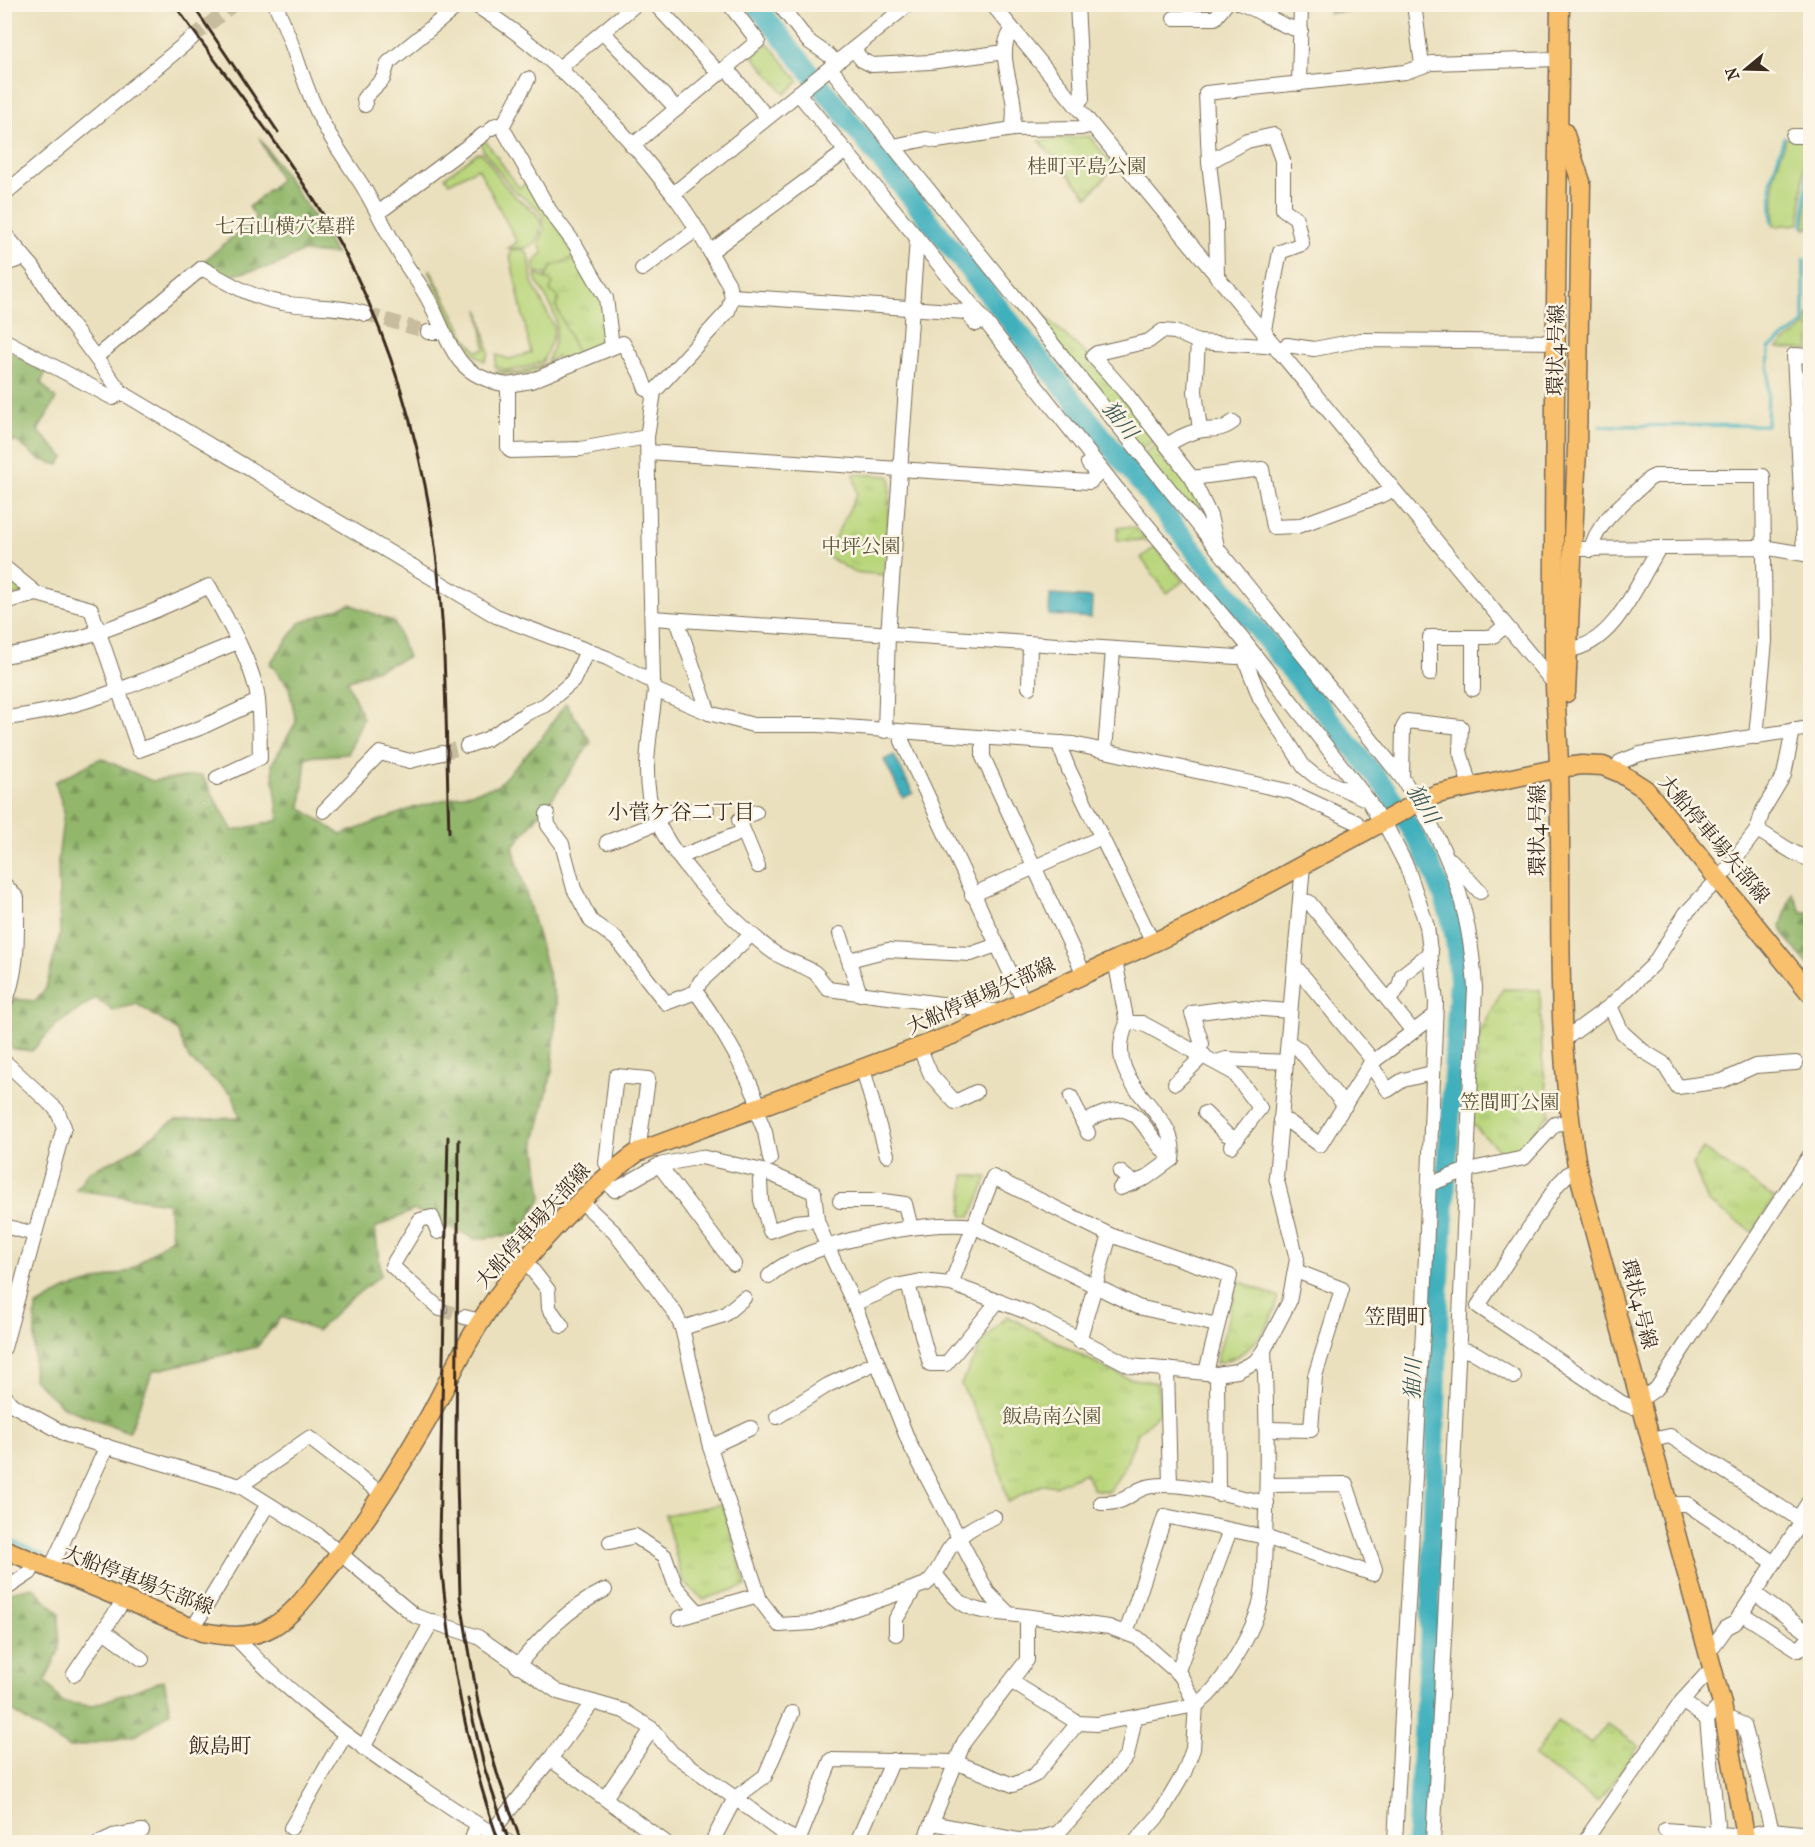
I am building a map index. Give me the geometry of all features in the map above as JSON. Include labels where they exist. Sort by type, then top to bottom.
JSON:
[{"type":"main road","name":"環状4号線","points":[[1560,4],[1557,342],[1560,691],[1559,990],[1569,1122],[1578,1171],[1710,1660],[1739,1836]]},
{"type":"main road","name":"環状4号線","points":[[1559,116],[1581,182],[1577,449],[1573,549],[1568,650],[1560,691]]},
{"type":"main road","name":"大船停車場矢部線","points":[[4,1550],[193,1628],[236,1638],[272,1628],[285,1617],[341,1553],[383,1495],[472,1319],[581,1201],[608,1175],[639,1152],[757,1106],[920,1049],[1198,922],[1365,831],[1385,823],[1416,803],[1444,792],[1559,768],[1603,766],[1618,772],[1645,789],[1810,993]]},
{"type":"street","points":[[275,4],[296,51],[303,80],[317,112],[335,146],[378,213],[404,262],[426,293],[443,332],[461,362],[491,382],[508,385],[531,381],[623,343],[646,389],[654,392]]},
{"type":"street","points":[[365,105],[364,99],[383,79],[388,63],[460,4]]},
{"type":"street","points":[[473,4],[517,32],[558,69],[674,194],[710,252],[732,296],[725,315],[654,392],[649,410],[647,437],[654,686],[646,775],[649,798],[658,821],[680,857],[751,935],[775,954],[815,973],[828,989],[955,1004],[994,1011],[998,1014]]},
{"type":"street","points":[[655,4],[767,117]]},
{"type":"street","points":[[632,147],[758,41],[729,4]]},
{"type":"street","points":[[779,4],[808,41],[832,66],[1140,454],[1402,778],[1448,856],[1480,892]]},
{"type":"street","points":[[674,194],[909,4]]},
{"type":"street","points":[[992,4],[1560,691]]},
{"type":"street","points":[[1076,105],[1082,99],[1077,4]]},
{"type":"street","points":[[1182,14],[1215,18],[1226,4]]},
{"type":"street","points":[[1241,4],[1255,9],[1281,25],[1300,30]]},
{"type":"street","points":[[1299,84],[1301,4]]},
{"type":"street","points":[[1414,4],[1422,65]]},
{"type":"street","points":[[558,69],[636,5]]},
{"type":"street","points":[[1013,30],[1007,36],[1005,52],[1014,103],[1013,129]]},
{"type":"street","points":[[603,32],[677,109]]},
{"type":"street","points":[[4,194],[192,38]]},
{"type":"street","points":[[853,49],[862,60],[872,65],[930,62],[1005,52]]},
{"type":"street","points":[[1216,277],[1216,224],[1209,162],[1206,93],[1406,72],[1422,65],[1459,61],[1559,59]]},
{"type":"street","points":[[378,213],[493,130],[528,79]]},
{"type":"street","points":[[800,92],[1246,652],[1368,800],[1385,823],[1407,867],[1420,904],[1431,952],[1436,1002],[1430,1184],[1395,1842]]},
{"type":"street","points":[[894,146],[926,139],[938,141],[1013,129],[1082,128],[1092,125]]},
{"type":"street","points":[[493,130],[575,244],[606,298],[612,347]]},
{"type":"street","points":[[1209,162],[1246,141],[1274,135],[1282,160],[1283,209],[1296,218],[1302,244],[1280,252],[1270,343]]},
{"type":"street","points":[[1793,136],[1810,136]]},
{"type":"street","points":[[710,252],[846,151]]},
{"type":"street","points":[[642,269],[696,230]]},
{"type":"street","points":[[4,233],[25,258],[121,392],[495,616],[587,651],[709,713],[753,725],[819,725],[1062,743],[1292,792],[1356,822],[1365,831]]},
{"type":"street","points":[[885,731],[888,635],[917,239]]},
{"type":"street","points":[[4,264],[25,258]]},
{"type":"street","points":[[96,357],[202,268],[251,295],[283,303],[351,309],[366,314]]},
{"type":"street","points":[[648,452],[1090,482],[1097,475],[966,312],[732,296]]},
{"type":"street","points":[[1217,547],[1210,516],[1192,478],[1093,356],[1096,353],[1149,341],[1162,331],[1175,332],[1198,342],[1265,346],[1270,343],[1314,349],[1361,340],[1557,342]]},
{"type":"street","points":[[428,332],[443,332]]},
{"type":"street","points":[[4,340],[113,398],[121,392]]},
{"type":"street","points":[[1198,342],[1195,391],[1200,430]]},
{"type":"street","points":[[1573,549],[1763,547],[1807,554],[1794,355],[1810,356]]},
{"type":"street","points":[[508,385],[508,447],[510,451],[580,449],[647,437]]},
{"type":"street","points":[[1140,454],[1183,435],[1200,430],[1224,429],[1233,422]]},
{"type":"street","points":[[1192,478],[1262,469],[1273,527],[1298,526],[1385,494],[1392,489]]},
{"type":"street","points":[[1591,549],[1593,540],[1604,524],[1649,479],[1655,476],[1763,476],[1763,547],[1766,587],[1756,737]]},
{"type":"street","points":[[1568,650],[1585,648],[1611,627],[1659,548]]},
{"type":"street","points":[[4,567],[37,594],[91,609],[139,750],[200,728],[258,701]]},
{"type":"street","points":[[4,656],[33,651],[99,632],[209,586],[238,642],[256,686],[258,701],[260,758],[217,778]]},
{"type":"street","points":[[4,602],[37,594]]},
{"type":"street","points":[[652,618],[1113,650],[1237,657],[1246,652]]},
{"type":"street","points":[[677,620],[709,713]]},
{"type":"street","points":[[1430,674],[1430,637],[1493,636],[1505,626]]},
{"type":"street","points":[[1473,638],[1473,689]]},
{"type":"street","points":[[4,718],[38,715],[118,690],[238,642]]},
{"type":"street","points":[[1029,687],[1030,644]]},
{"type":"street","points":[[1105,751],[1113,650]]},
{"type":"street","points":[[467,746],[487,738],[527,713],[545,705],[573,681],[587,651]]},
{"type":"street","points":[[1246,652],[1260,698],[1304,767],[1315,776],[1368,800]]},
{"type":"street","points":[[1402,778],[1403,728],[1407,721],[1461,727],[1460,751],[1470,787]]},
{"type":"street","points":[[1618,772],[1620,762],[1640,754],[1810,728]]},
{"type":"street","points":[[1562,1041],[1610,1006],[1653,966],[1686,913],[1718,879],[1757,830],[1763,810],[1784,775],[1793,730]]},
{"type":"street","points":[[902,732],[902,741],[1024,1002]]},
{"type":"street","points":[[983,737],[983,757],[1084,975]]},
{"type":"street","points":[[1062,743],[1061,750],[1069,770],[1100,838],[1153,943]]},
{"type":"street","points":[[324,811],[380,753],[410,761],[442,753]]},
{"type":"street","points":[[607,842],[658,821],[671,812],[707,810]]},
{"type":"street","points":[[756,812],[739,820],[758,866]]},
{"type":"street","points":[[547,813],[548,825],[562,844],[574,889],[591,921],[616,939],[666,1003],[696,992],[700,982],[751,935]]},
{"type":"street","points":[[1757,830],[1790,848],[1801,858],[1810,859]]},
{"type":"street","points":[[680,857],[743,832]]},
{"type":"street","points":[[972,895],[1100,838]]},
{"type":"street","points":[[1433,1842],[1467,1170],[1474,970],[1466,916],[1448,856]]},
{"type":"street","points":[[854,1304],[895,1286],[921,1281],[951,1284],[1027,1312],[1131,1366],[1211,1373],[1247,1367],[1264,1350],[1289,1302],[1296,1271],[1296,1247],[1276,1177],[1303,865]]},
{"type":"street","points":[[4,884],[17,898],[17,957],[13,981],[4,1005]]},
{"type":"street","points":[[1301,901],[1309,902],[1412,1030]]},
{"type":"street","points":[[840,934],[860,994]]},
{"type":"street","points":[[849,960],[888,950],[971,954],[997,945]]},
{"type":"street","points":[[1389,1000],[1399,987],[1402,975],[1431,952]]},
{"type":"street","points":[[1115,960],[1127,1023],[1123,1032],[1122,1050],[1127,1079],[1168,1130],[1173,1141],[1172,1159],[1163,1168],[1120,1188]]},
{"type":"street","points":[[1295,966],[1372,1063],[1388,1090],[1403,1080],[1432,1073]]},
{"type":"street","points":[[696,992],[716,1019],[746,1072],[757,1106],[765,1132],[768,1170],[761,1200],[770,1231],[795,1222],[817,1220]]},
{"type":"street","points":[[1175,1083],[1199,1053],[1202,1044],[1192,1013],[1237,1006],[1290,1011]]},
{"type":"street","points":[[1610,1006],[1622,1032],[1643,1051],[1664,1064],[1678,1088],[1722,1081],[1755,1066],[1796,1063]]},
{"type":"street","points":[[1280,1120],[1289,1122],[1320,1145],[1372,1063],[1412,1030],[1434,1016]]},
{"type":"street","points":[[1127,1023],[1143,1023],[1234,1072],[1260,1108],[1234,1143],[1205,1113]]},
{"type":"street","points":[[1288,1042],[1299,1049],[1345,1106]]},
{"type":"street","points":[[920,1049],[931,1076],[955,1102],[976,1092]]},
{"type":"street","points":[[1217,1062],[1226,1059],[1286,1062]]},
{"type":"street","points":[[4,1061],[57,1110],[64,1127],[4,1348]]},
{"type":"street","points":[[862,1069],[887,1155]]},
{"type":"street","points":[[639,1152],[648,1079],[616,1076],[606,1163],[608,1175],[615,1190],[659,1165],[701,1157],[768,1170],[814,1192],[817,1220],[854,1304],[910,1445],[988,1593],[1009,1614]]},
{"type":"street","points":[[1071,1097],[1086,1128],[1102,1112],[1117,1108],[1131,1113],[1147,1125],[1158,1147],[1172,1159]]},
{"type":"street","points":[[1430,1184],[1467,1170],[1524,1158],[1555,1124],[1569,1122]]},
{"type":"street","points":[[1478,1306],[1622,1403],[1632,1407],[1641,1403],[1657,1388],[1810,1155]]},
{"type":"street","points":[[659,1165],[734,1264]]},
{"type":"street","points":[[1459,1327],[1478,1306],[1558,1184],[1569,1173],[1578,1171]]},
{"type":"street","points":[[1120,1172],[1134,1183]]},
{"type":"street","points":[[951,1284],[993,1177],[1110,1235],[1230,1276],[1217,1325],[1211,1373],[1218,1494]]},
{"type":"street","points":[[581,1201],[615,1233],[675,1313],[682,1328],[710,1447],[758,1595],[779,1624],[813,1623],[913,1591],[936,1575],[948,1551],[967,1530],[994,1517]]},
{"type":"street","points":[[840,1201],[883,1201],[905,1204],[911,1228]]},
{"type":"street","points":[[438,1232],[432,1217],[420,1220],[392,1266],[440,1309]]},
{"type":"street","points":[[769,1276],[780,1266],[827,1246],[911,1228],[956,1224],[974,1226],[1138,1307],[1217,1325]]},
{"type":"street","points":[[4,1226],[35,1234]]},
{"type":"street","points":[[1079,1341],[1110,1235]]},
{"type":"street","points":[[526,1262],[548,1290],[549,1308],[562,1326]]},
{"type":"street","points":[[1268,1429],[1311,1430],[1315,1376],[1342,1289],[1296,1271]]},
{"type":"street","points":[[908,1284],[930,1364],[946,1364],[999,1300]]},
{"type":"street","points":[[682,1328],[724,1315],[744,1298]]},
{"type":"street","points":[[1458,1348],[1475,1353],[1514,1377]]},
{"type":"street","points":[[1012,1682],[1078,1723],[1097,1724],[1196,1705],[1207,1698],[1223,1679],[1258,1611],[1268,1485],[1264,1350]]},
{"type":"street","points":[[777,1417],[828,1385],[877,1362]]},
{"type":"street","points":[[1167,1369],[1170,1485]]},
{"type":"street","points":[[4,1395],[11,1404],[68,1435],[240,1486],[341,1553],[415,1616],[478,1637],[517,1666],[558,1692],[624,1712],[652,1729],[672,1753],[800,1842],[831,1760],[955,1762],[1013,1785],[1035,1775],[1078,1723]]},
{"type":"street","points":[[710,1447],[751,1428]]},
{"type":"street","points":[[1652,1440],[1670,1436],[1804,1521]]},
{"type":"street","points":[[240,1486],[309,1438],[383,1495]]},
{"type":"street","points":[[4,1590],[43,1566],[107,1446]]},
{"type":"street","points":[[1126,1633],[1165,1516],[1265,1537],[1373,1574],[1375,1569],[1346,1484],[1268,1485]]},
{"type":"street","points":[[1101,1503],[1117,1503],[1142,1489],[1170,1485],[1267,1503]]},
{"type":"street","points":[[1584,1842],[1710,1660],[1773,1562],[1804,1521],[1810,1500]]},
{"type":"street","points":[[193,1628],[268,1504]]},
{"type":"street","points":[[1668,1504],[1687,1504],[1773,1562]]},
{"type":"street","points":[[1177,1673],[1230,1530]]},
{"type":"street","points":[[610,1542],[635,1536],[665,1556],[676,1587],[698,1612]]},
{"type":"street","points":[[936,1575],[962,1605],[974,1610],[1109,1627],[1138,1638],[1177,1673],[1196,1705],[1193,1749],[1184,1773],[1160,1814],[1135,1842]]},
{"type":"street","points":[[517,1666],[559,1620],[585,1600],[605,1590]]},
{"type":"street","points":[[896,1634],[896,1619],[913,1591]]},
{"type":"street","points":[[1741,1612],[1799,1650],[1803,1649],[1810,1636],[1754,1593]]},
{"type":"street","points":[[679,1618],[758,1595]]},
{"type":"street","points":[[74,1674],[105,1632],[124,1600]]},
{"type":"street","points":[[924,1842],[964,1742],[1027,1660],[1027,1618]]},
{"type":"street","points":[[363,1748],[432,1621]]},
{"type":"street","points":[[105,1632],[142,1659]]},
{"type":"street","points":[[236,1638],[260,1663],[345,1736],[477,1825],[508,1842]]},
{"type":"street","points":[[1682,1701],[1744,1725],[1772,1830]]},
{"type":"street","points":[[490,1833],[593,1702]]},
{"type":"street","points":[[712,1842],[735,1798],[765,1776],[792,1713]]},
{"type":"street","points":[[1717,1713],[1739,1836]]},
{"type":"street","points":[[932,1823],[1019,1839],[1062,1838],[1127,1756],[1135,1717]]},
{"type":"street","points":[[605,1798],[652,1729]]},
{"type":"street","points":[[291,1828],[345,1736]]},
{"type":"street","points":[[550,1759],[665,1842]]},
{"type":"street","points":[[857,1842],[893,1760]]},
{"type":"street","points":[[471,1842],[477,1825]]},
{"type":"street","points":[[1665,1830],[1739,1836],[1772,1830],[1810,1834]]},
{"type":"street","points":[[100,1842],[113,1836],[141,1831]]},
{"type":"green space","points":[[1325,5],[1349,5],[1351,11],[1330,13]]},
{"type":"green space","points":[[768,43],[799,81],[785,94],[753,56]]},
{"type":"green space","name":"桂町平島公園","points":[[1089,136],[1114,167],[1088,197],[1039,141]]},
{"type":"green space","name":"七石山横穴墓群","points":[[259,137],[336,254],[301,252],[277,265],[232,275],[217,272],[203,262],[256,217],[249,207],[280,180]]},
{"type":"green space","points":[[1786,138],[1806,139],[1800,224],[1774,226],[1774,176]]},
{"type":"green space","points":[[485,140],[519,188],[530,180],[576,257],[552,266],[547,275],[534,271],[534,262],[543,253],[539,244],[544,230],[542,215],[535,206],[512,189],[483,150],[481,143]]},
{"type":"green space","points":[[1810,148],[1810,228],[1805,228]]},
{"type":"green space","points":[[477,153],[482,153],[513,195],[534,211],[538,217],[541,224],[540,233],[535,244],[527,248],[508,248],[517,242],[478,168],[449,183],[445,177]]},
{"type":"green space","points":[[511,250],[526,251],[530,260],[532,282],[554,327],[553,337],[543,361],[519,369],[506,370],[495,366],[497,355],[509,359],[531,353],[510,256]]},
{"type":"green space","points":[[576,257],[602,299],[607,341],[577,353],[556,306],[559,297],[550,291],[553,283],[545,278],[552,266]]},
{"type":"green space","points":[[430,269],[467,340],[477,351],[485,349],[479,309],[489,353],[485,361],[476,355],[460,335]]},
{"type":"green space","points":[[422,275],[433,286],[462,346],[479,366],[461,347]]},
{"type":"green space","points":[[535,275],[553,283],[560,297],[556,306],[577,353],[559,361],[557,357],[547,361],[556,337],[555,319],[553,310],[536,280]]},
{"type":"green space","points":[[1004,279],[1088,356],[1157,438],[1140,450]]},
{"type":"green space","points":[[1808,315],[1810,315],[1810,350],[1777,348],[1806,326]]},
{"type":"green space","points":[[4,349],[47,369],[41,383],[56,399],[38,431],[64,457],[59,465],[39,459],[16,441],[5,443]]},
{"type":"green space","points":[[555,361],[524,375],[494,374],[496,371],[518,373]]},
{"type":"green space","points":[[1161,442],[1194,489],[1212,538],[1143,454]]},
{"type":"green space","name":"中坪公園","points":[[854,474],[889,476],[891,479],[884,575],[853,572],[826,555],[857,494]]},
{"type":"green space","points":[[1118,527],[1134,527],[1149,541],[1117,540]]},
{"type":"green space","points":[[1155,547],[1183,581],[1167,593],[1141,558]]},
{"type":"green space","points":[[4,572],[23,587],[23,593],[5,598]]},
{"type":"green space","points":[[350,604],[394,622],[408,657],[347,681],[363,718],[348,754],[306,757],[301,808],[341,835],[413,808],[497,786],[540,740],[566,703],[591,742],[554,796],[513,847],[557,1005],[552,1072],[535,1141],[542,1197],[519,1234],[475,1239],[414,1210],[375,1228],[381,1275],[346,1303],[317,1331],[281,1317],[257,1347],[153,1371],[129,1432],[63,1407],[33,1379],[36,1307],[65,1290],[129,1271],[172,1237],[168,1203],[76,1190],[88,1172],[125,1155],[175,1120],[240,1118],[233,1095],[189,1059],[177,1030],[137,1004],[113,1011],[96,998],[56,1025],[32,1051],[13,1049],[5,1040],[5,1019],[14,999],[35,1001],[46,988],[60,934],[58,860],[64,811],[55,782],[101,758],[152,781],[202,775],[233,831],[279,820],[272,764],[296,722],[289,687],[270,663],[300,623]]},
{"type":"green space","points":[[1792,893],[1802,912],[1810,912],[1810,967],[1786,938],[1781,926]]},
{"type":"green space","name":"笠間町公園","points":[[1503,989],[1540,990],[1542,1057],[1550,1114],[1517,1151],[1503,1154],[1472,1124],[1479,1035]]},
{"type":"green space","points":[[1703,1149],[1774,1198],[1753,1232],[1708,1202],[1693,1164]]},
{"type":"green space","points":[[964,1175],[988,1177],[971,1216],[962,1216]]},
{"type":"green space","points":[[1238,1281],[1279,1298],[1270,1321],[1256,1340],[1238,1355],[1216,1363]]},
{"type":"green space","name":"飯島南公園","points":[[1007,1316],[1111,1371],[1128,1378],[1157,1383],[1160,1412],[1138,1433],[1125,1467],[1109,1492],[1093,1489],[1085,1473],[1055,1486],[1044,1484],[1008,1502],[993,1446],[961,1384],[983,1341]]},
{"type":"green space","points":[[723,1504],[746,1586],[703,1599],[683,1582],[665,1515]]},
{"type":"green space","points":[[33,1587],[59,1614],[59,1650],[45,1681],[62,1702],[91,1706],[164,1680],[170,1712],[137,1735],[69,1748],[13,1712],[5,1703],[4,1593]]},
{"type":"green space","points":[[1557,1721],[1592,1743],[1607,1724],[1639,1746],[1598,1802],[1534,1757]]},
{"type":"water","points":[[1050,595],[1092,598],[1091,618],[1049,615]]},
{"type":"water","points":[[894,755],[913,793],[903,798],[884,760]]},
{"type":"waterway","name":"㹨川","points":[[755,4],[1386,789],[1418,841],[1443,896],[1454,934],[1459,980],[1439,1295],[1430,1629],[1416,1842]]},
{"type":"waterway","points":[[1772,222],[1771,180],[1784,137]]},
{"type":"waterway","points":[[1803,227],[1810,143]]},
{"type":"waterway","points":[[1600,426],[1767,425],[1769,348],[1804,324],[1804,259]]},
{"type":"waterway","points":[[4,1538],[45,1555]]},
{"type":"tunnel","points":[[192,38],[234,4]]},
{"type":"tunnel","points":[[366,314],[428,332]]},
{"type":"tunnel","points":[[442,753],[467,746]]},
{"type":"tunnel","points":[[440,1309],[464,1317]]},
{"type":"railway","points":[[174,4],[281,151],[321,211],[354,271],[391,360],[410,422],[425,485],[438,571],[444,658],[449,832]]},
{"type":"railway","points":[[192,4],[278,132]]},
{"type":"railway","points":[[448,1137],[439,1539],[442,1578],[459,1693],[476,1768],[499,1842]]},
{"type":"railway","points":[[459,1140],[456,1440],[460,1596],[480,1714],[497,1773],[521,1842]]},
{"type":"railway","points":[[468,1699],[485,1770],[509,1842]]},
{"type":"district","name":"小菅ケ谷二丁目","points":[[681,812]]},
{"type":"district","name":"笠間町","points":[[1396,1317]]},
{"type":"district","name":"飯島町","points":[[220,1746]]}]
